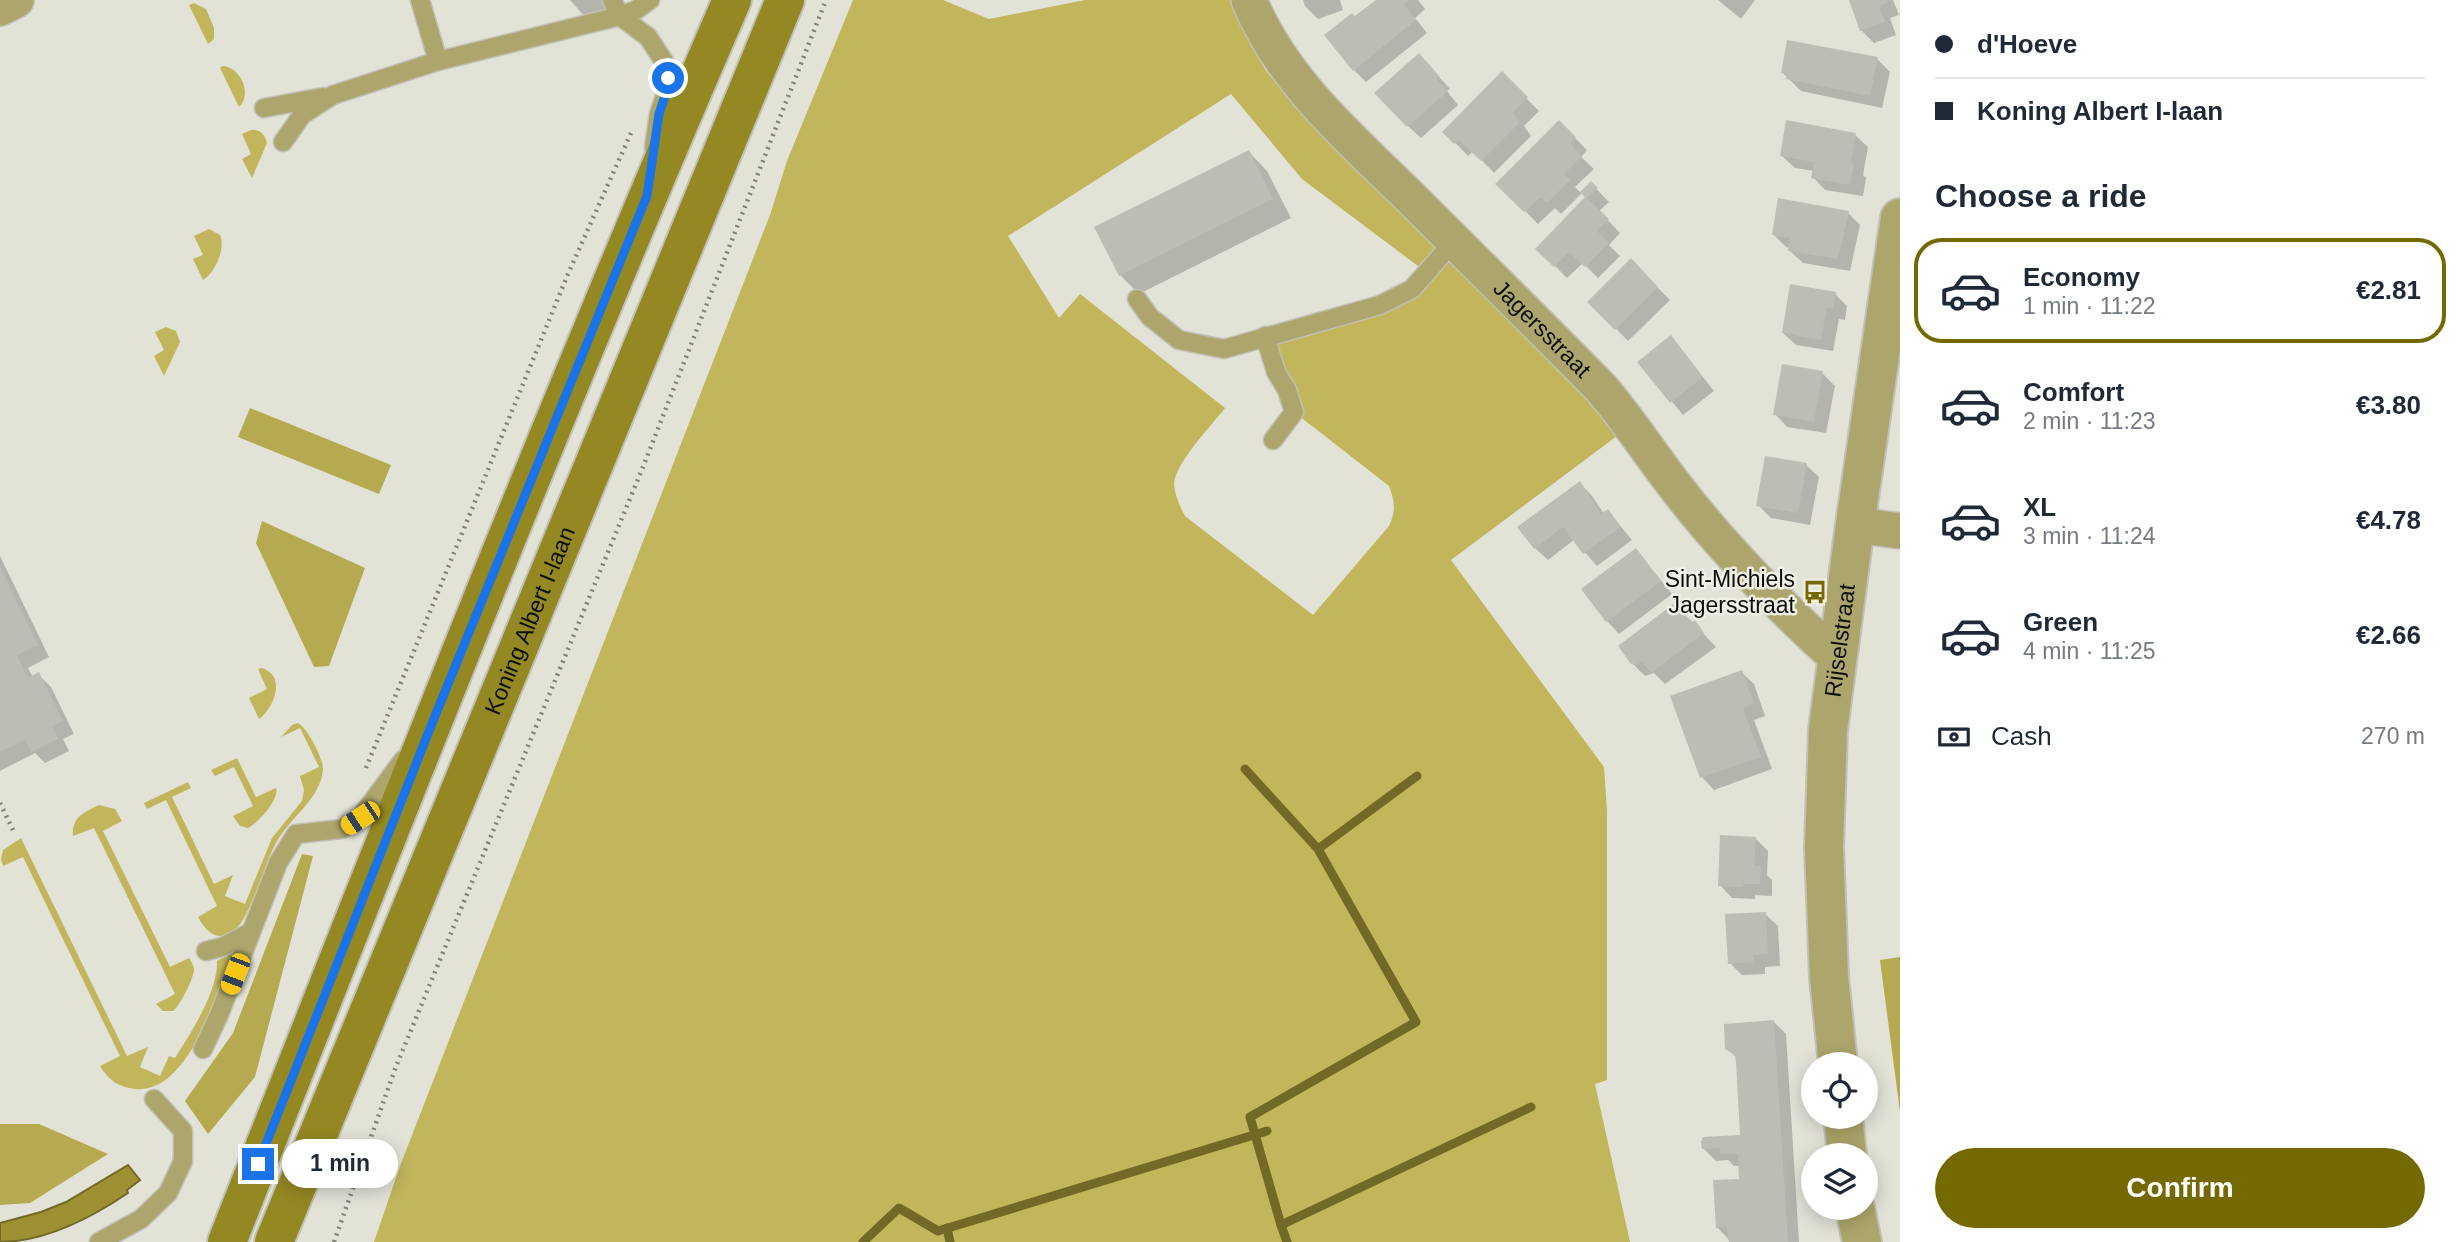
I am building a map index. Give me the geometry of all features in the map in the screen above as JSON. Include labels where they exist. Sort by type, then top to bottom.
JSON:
[{"type":"main road","points":[[227,1242],[433,721],[647,196],[732,0]]},
{"type":"main road","name":"Koning Albert I-laan","points":[[274,1242],[785,0]]},
{"type":"street","points":[[0,8],[16,0]]},
{"type":"street","name":"Jagersstraat","points":[[1249,0],[1268,40],[1293,79],[1601,388],[1720,541],[1787,612],[1837,658]]},
{"type":"street","name":"Rijselstraat","points":[[1837,1052],[1829,977],[1824,847],[1828,730],[1900,218]]},
{"type":"street","points":[[1855,525],[1900,531]]},
{"type":"street","points":[[1857,1220],[1862,1242]]},
{"type":"lane","points":[[421,0],[438,61]]},
{"type":"lane","points":[[264,108],[333,96],[438,61],[616,8],[636,10],[650,0]]},
{"type":"lane","points":[[616,8],[648,37],[665,62],[668,78],[659,114],[647,196]]},
{"type":"lane","points":[[283,142],[302,115],[333,96]]},
{"type":"lane","points":[[1137,299],[1150,317],[1179,340],[1224,349],[1380,304],[1412,289],[1454,241]]},
{"type":"lane","points":[[1265,336],[1276,372],[1287,390],[1294,412],[1273,440]]},
{"type":"lane","points":[[203,1049],[278,863],[296,834],[342,829],[360,818],[433,721]]},
{"type":"lane","points":[[206,951],[222,947],[251,932]]},
{"type":"lane","points":[[99,1242],[141,1219],[168,1193],[183,1161],[183,1132],[154,1100]]},
{"type":"path","points":[[334,1242],[395,1069],[643,467],[826,0]]},
{"type":"path","points":[[363,775],[568,274],[632,131]]},
{"type":"path","points":[[0,803],[13,830]]},
{"type":"shaded area","points":[[853,0],[943,0],[989,19],[1085,0],[1230,0],[1240,25],[1266,71],[1305,114],[1621,433],[1451,560],[1604,767],[1607,811],[1607,1080],[1595,1084],[1630,1242],[374,1242],[400,1166],[770,215],[787,161]],"holes":[[[1231,94],[1302,179],[1426,272],[1380,305],[1265,336],[1294,412],[1389,486],[1393,502],[1394,511],[1389,526],[1313,615],[1185,516],[1180,505],[1174,485],[1180,467],[1225,408],[1080,294],[1059,318],[1008,236]]]},
{"type":"shaded area","points":[[194,3],[206,9],[214,28],[214,39],[208,44],[189,5]]},
{"type":"shaded area","points":[[222,66],[234,71],[243,82],[245,95],[239,107],[220,68]]},
{"type":"shaded area","points":[[251,130],[262,133],[267,143],[252,178],[242,159],[251,154],[242,134]]},
{"type":"shaded area","points":[[209,229],[220,235],[222,247],[215,266],[203,280],[193,259],[203,255],[194,236]]},
{"type":"shaded area","points":[[166,327],[176,331],[180,342],[164,376],[154,356],[164,350],[155,332]]},
{"type":"shaded area","points":[[250,408],[391,465],[379,494],[238,437]]},
{"type":"shaded area","points":[[262,521],[365,568],[329,666],[314,667],[256,543]]},
{"type":"shaded area","points":[[262,668],[274,678],[276,692],[269,708],[259,719],[249,698],[267,689],[258,669]]},
{"type":"shaded area","points":[[298,723],[310,737],[321,759],[321,781],[310,800],[276,843],[244,918],[230,935],[215,935],[207,930],[198,917],[217,906],[166,800],[147,809],[144,803],[188,782],[191,788],[172,797],[214,884],[233,875],[225,896],[245,904],[272,838],[302,801],[304,790],[300,776],[319,767],[300,728],[281,737],[292,725]]},
{"type":"shaded area","points":[[237,758],[256,797],[276,788],[272,804],[248,828],[240,826],[233,816],[253,806],[234,767],[215,776],[211,770]]},
{"type":"shaded area","points":[[99,805],[115,809],[122,821],[103,831],[170,967],[189,958],[194,966],[189,985],[173,1011],[163,1011],[156,1004],[175,994],[94,828],[73,836],[77,820]]},
{"type":"shaded area","points":[[21,838],[127,1056],[148,1047],[140,1067],[160,1076],[169,1056],[175,1058],[208,998],[217,961],[235,951],[199,1037],[171,1075],[155,1086],[136,1089],[125,1087],[111,1079],[100,1066],[120,1056],[23,857],[3,866],[3,850]]},
{"type":"shaded area","points":[[302,854],[313,856],[255,1077],[208,1134],[185,1101],[233,1033]]},
{"type":"shaded area","points":[[1900,957],[1900,1112],[1880,960]]},
{"type":"shaded area","points":[[0,1124],[39,1124],[108,1154],[30,1203],[0,1205]]},
{"type":"shaded area","points":[[128,1165],[140,1180],[127,1190],[128,1193],[114,1202],[51,1233],[0,1242],[0,1223],[66,1202]]},
{"type":"building","points":[[1376,0],[1409,0],[1404,4],[1416,20],[1353,71],[1324,35],[1352,13],[1355,16]]},
{"type":"building","points":[[1849,0],[1887,0],[1888,2],[1879,6],[1885,22],[1860,31]]},
{"type":"building","points":[[1787,40],[1878,57],[1870,96],[1786,79],[1787,74],[1781,73]]},
{"type":"building","points":[[1419,53],[1439,76],[1436,78],[1447,92],[1407,127],[1374,93]]},
{"type":"building","points":[[1502,71],[1528,97],[1513,113],[1520,122],[1481,161],[1459,140],[1454,144],[1442,132]]},
{"type":"building","points":[[1559,120],[1576,137],[1570,143],[1582,156],[1564,174],[1570,180],[1547,203],[1541,197],[1524,212],[1495,184]]},
{"type":"building","points":[[1786,120],[1856,133],[1850,185],[1811,178],[1814,162],[1780,156]]},
{"type":"building","points":[[1249,150],[1273,199],[1119,276],[1094,227]]},
{"type":"building","points":[[1591,181],[1598,188],[1587,198],[1609,219],[1597,231],[1609,243],[1585,267],[1569,252],[1554,267],[1535,249],[1585,197],[1580,192]]},
{"type":"building","points":[[1778,198],[1849,211],[1838,259],[1788,251],[1790,238],[1772,235]]},
{"type":"building","points":[[1631,258],[1658,287],[1615,330],[1587,302]]},
{"type":"building","points":[[1790,284],[1836,292],[1833,308],[1827,307],[1821,340],[1782,333]]},
{"type":"building","points":[[1671,335],[1703,377],[1670,403],[1637,362]]},
{"type":"building","points":[[1782,364],[1823,371],[1814,422],[1773,415]]},
{"type":"building","points":[[1765,456],[1807,463],[1798,513],[1756,506]]},
{"type":"building","points":[[1580,481],[1601,514],[1608,509],[1621,527],[1583,554],[1563,527],[1534,549],[1517,527]]},
{"type":"building","points":[[1636,548],[1661,581],[1606,622],[1581,589]]},
{"type":"building","points":[[0,566],[38,645],[17,655],[28,678],[39,672],[63,721],[52,726],[58,739],[31,752],[25,740],[0,752]]},
{"type":"building","points":[[1676,602],[1691,623],[1695,620],[1704,633],[1651,673],[1642,661],[1636,665],[1631,664],[1618,646]]},
{"type":"building","points":[[1742,670],[1754,703],[1743,708],[1761,757],[1700,778],[1670,696]]},
{"type":"building","points":[[1720,835],[1756,837],[1754,866],[1761,866],[1760,884],[1743,884],[1743,887],[1718,886]]},
{"type":"building","points":[[1766,912],[1768,954],[1753,955],[1753,962],[1728,964],[1725,914]]},
{"type":"building","points":[[1774,1020],[1788,1242],[1729,1242],[1726,1226],[1716,1228],[1713,1180],[1739,1179],[1738,1154],[1720,1154],[1720,1148],[1702,1149],[1701,1142],[1703,1137],[1740,1135],[1735,1055],[1725,1049],[1724,1024]]},
{"type":"waterway","points":[[1245,769],[1318,849]]},
{"type":"waterway","points":[[1417,776],[1318,849],[1416,1022],[1250,1117],[1281,1225],[1531,1107]]},
{"type":"waterway","points":[[863,1242],[899,1208],[938,1231],[1267,1131]]},
{"type":"waterway","points":[[1281,1225],[1287,1242]]},
{"type":"waterway","points":[[947,1228],[950,1242]]},
{"type":"place","name":"Sint-Michiels Jagersstraat","points":[[1815,592]]},
{"type":"route","points":[[258,1164],[433,721],[647,196],[659,114],[668,78]]}]
